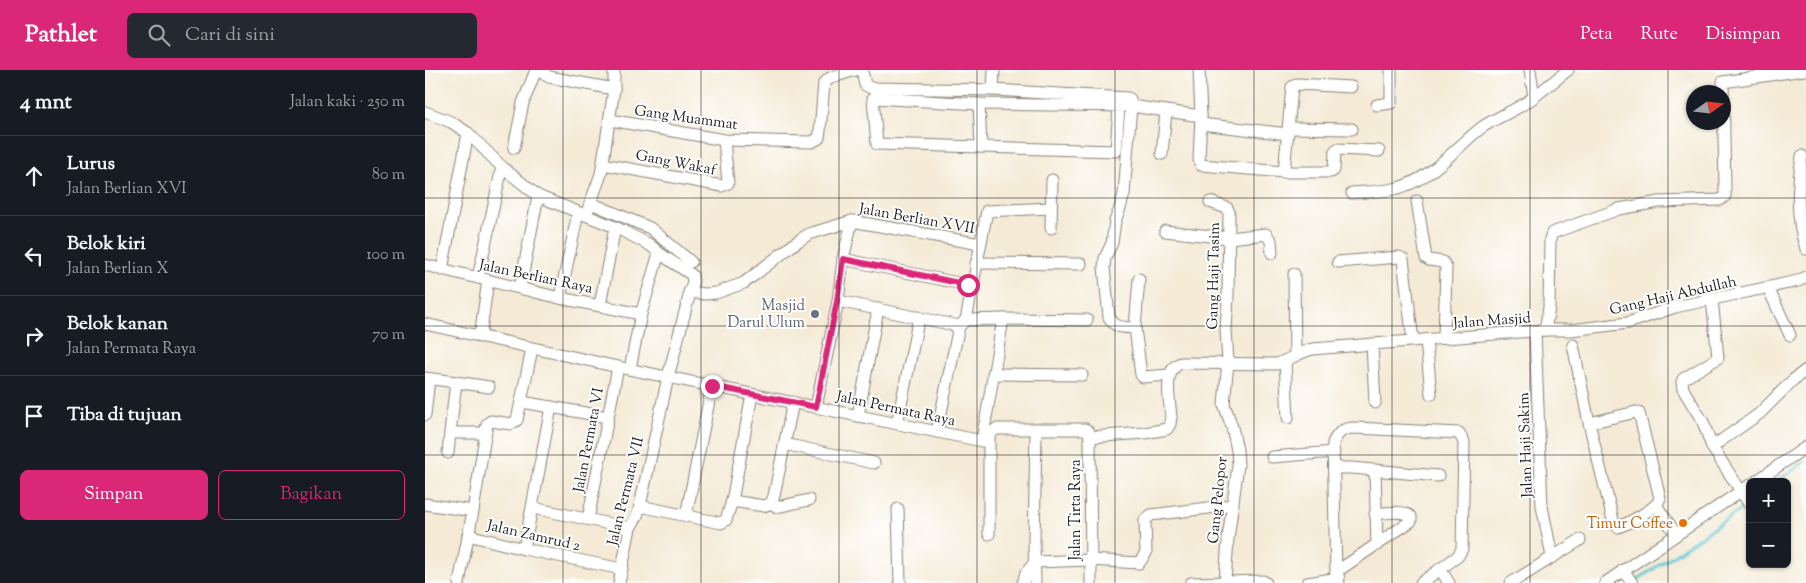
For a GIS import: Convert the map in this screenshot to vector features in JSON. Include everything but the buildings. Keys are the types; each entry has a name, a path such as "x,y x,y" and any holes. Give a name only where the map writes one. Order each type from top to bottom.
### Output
{"street":[{"path":"514,148 523,103 537,70 549,77 614,90"},
{"path":"560,298 582,214 591,204 601,174 614,90 614,70"},
{"name":"Gang Muammat","path":"610,120 724,140 812,142 819,138 824,83 830,78 855,70"},
{"path":"861,70 865,85 871,88 993,90 1128,98 1131,106 1124,194 1115,221 1112,243 1105,258 1104,267 1109,317 1112,324 1117,327 1135,328"},
{"path":"993,70 993,90"},
{"path":"1199,70 1201,120 1199,160 1201,165 1284,172 1331,172 1334,170 1335,151 1337,149 1379,151"},
{"path":"1377,105 1391,103 1391,70"},
{"path":"1530,70 1534,97"},
{"path":"1351,193 1393,190 1411,184 1441,164 1481,129 1534,97 1568,70"},
{"name":"Jalan Masjid","path":"1169,375 1172,368 1181,363 1277,364 1308,350 1540,331 1549,308 1551,239 1553,233 1619,210 1659,202 1715,201 1723,198 1725,189 1723,82 1804,70"},
{"path":"1284,172 1292,86 1351,87"},
{"path":"1119,106 1116,151 877,144 873,98 979,104 1131,106 1166,111 1201,120 1288,131 1352,129"},
{"path":"979,104 981,147"},
{"path":"1162,154 1166,111"},
{"path":"425,112 451,122 468,133 502,168 538,196 615,227 650,245 692,275 693,280 689,292"},
{"path":"441,270 468,133"},
{"name":"Gang Wakaf","path":"603,164 722,186 729,183 724,140"},
{"path":"1802,156 1798,186 1799,227 1806,249"},
{"path":"480,337 483,279 502,168"},
{"path":"1051,228 1052,180"},
{"path":"520,288 538,196"},
{"path":"1417,201 1425,258 1443,262 1446,267 1444,338"},
{"name":"Gang Haji Tasim","path":"1210,202 1229,210 1228,297 1225,330 1228,362"},
{"path":"591,204 637,221 650,228 691,262"},
{"path":"937,432 972,286 987,211 1051,208"},
{"path":"637,221 653,240 650,245"},
{"path":"816,407 837,301 843,259 852,221"},
{"name":"Jalan Berlian XVII","path":"689,292 716,293 744,283 798,240 809,234 852,221 980,244"},
{"path":"600,305 615,227"},
{"path":"1165,231 1229,238 1265,234 1271,241 1272,253"},
{"name":"Jalan Permata VI","path":"588,519 608,417 659,253"},
{"path":"1338,262 1403,258 1413,341"},
{"path":"843,259 972,286"},
{"path":"976,263 1081,264"},
{"name":"Jalan Berlian Raya","path":"425,265 560,298 641,314"},
{"path":"1288,418 1294,274"},
{"name":"Gang Haji Abdullah","path":"1540,331 1571,330 1628,323 1675,307 1768,288 1806,277"},
{"path":"1090,437 1145,434 1167,429 1170,424 1169,375 1146,378 1141,375 1135,328 1139,279"},
{"path":"1768,288 1790,335"},
{"name":"Jalan Permata VII","path":"619,583 630,528 640,506 689,292"},
{"path":"1605,583 1628,577 1676,534 1745,498 1712,448 1703,422 1683,389 1683,379 1718,358 1712,299"},
{"path":"837,301 919,318 962,323 1003,319 1087,320"},
{"path":"858,416 878,309"},
{"path":"897,424 919,318"},
{"path":"989,534 985,437 993,374 1003,319"},
{"name":"Jalan Permata Raya","path":"425,324 531,349 937,432 985,437 995,429 1085,429 1089,432 1090,437"},
{"name":"Jalan Haji Sakim","path":"1540,331 1542,506 1552,557"},
{"path":"1426,340 1431,394"},
{"path":"1372,344 1375,403"},
{"path":"1573,345 1589,423 1614,524 1618,527 1625,525 1659,502 1639,413 1636,412 1589,423"},
{"path":"459,583 487,424 491,421 511,424 517,420 531,349"},
{"name":"Gang Pelopor","path":"1225,582 1226,556 1238,465 1233,426 1224,404 1228,362"},
{"path":"1712,448 1759,414 1793,380 1806,370"},
{"path":"993,374 1082,375"},
{"path":"425,415 427,378 489,387"},
{"path":"448,454 455,382"},
{"path":"686,516 712,386"},
{"path":"640,506 724,522 732,501 752,394"},
{"path":"522,402 608,417"},
{"path":"732,501 764,506 771,503 793,402"},
{"path":"525,549 551,407"},
{"path":"1338,578 1333,442 1336,435 1350,428 1459,434 1464,442 1462,549 1457,556 1421,583"},
{"path":"1035,583 1036,429"},
{"path":"450,433 485,433"},
{"name":"Jalan Tirta Raya","path":"1090,437 1091,583"},
{"path":"784,444 874,463"},
{"path":"1761,478 1806,447"},
{"path":"1273,457 1334,452"},
{"path":"1335,468 1438,476"},
{"path":"1375,470 1377,545"},
{"path":"771,503 777,507 809,500"},
{"path":"425,504 473,511"},
{"path":"1023,583 1026,573 1035,562 1091,560 1139,563 1146,553 1145,520 1151,515 1233,505"},
{"path":"1656,505 1676,534"},
{"path":"533,508 630,528"},
{"path":"897,509 900,583"},
{"path":"1307,583 1338,578 1377,545 1411,521 1411,517 1404,512 1375,514"},
{"name":"Jalan Zamrud 2","path":"468,535 622,569"},
{"path":"1511,583 1579,540"},
{"path":"1440,569 1449,583"},
{"path":"1191,582 1263,581 1266,583"}],"waterway":[{"path":"1782,478 1806,461"},
{"path":"1637,580 1746,506"}],"place":[{"name":"Masjid Darul Ulum","path":"815,314"},
{"name":"Timur Coffee","path":"1683,523"}],"route":[{"path":"712,386 816,407 837,301 843,259 968,285"}]}
